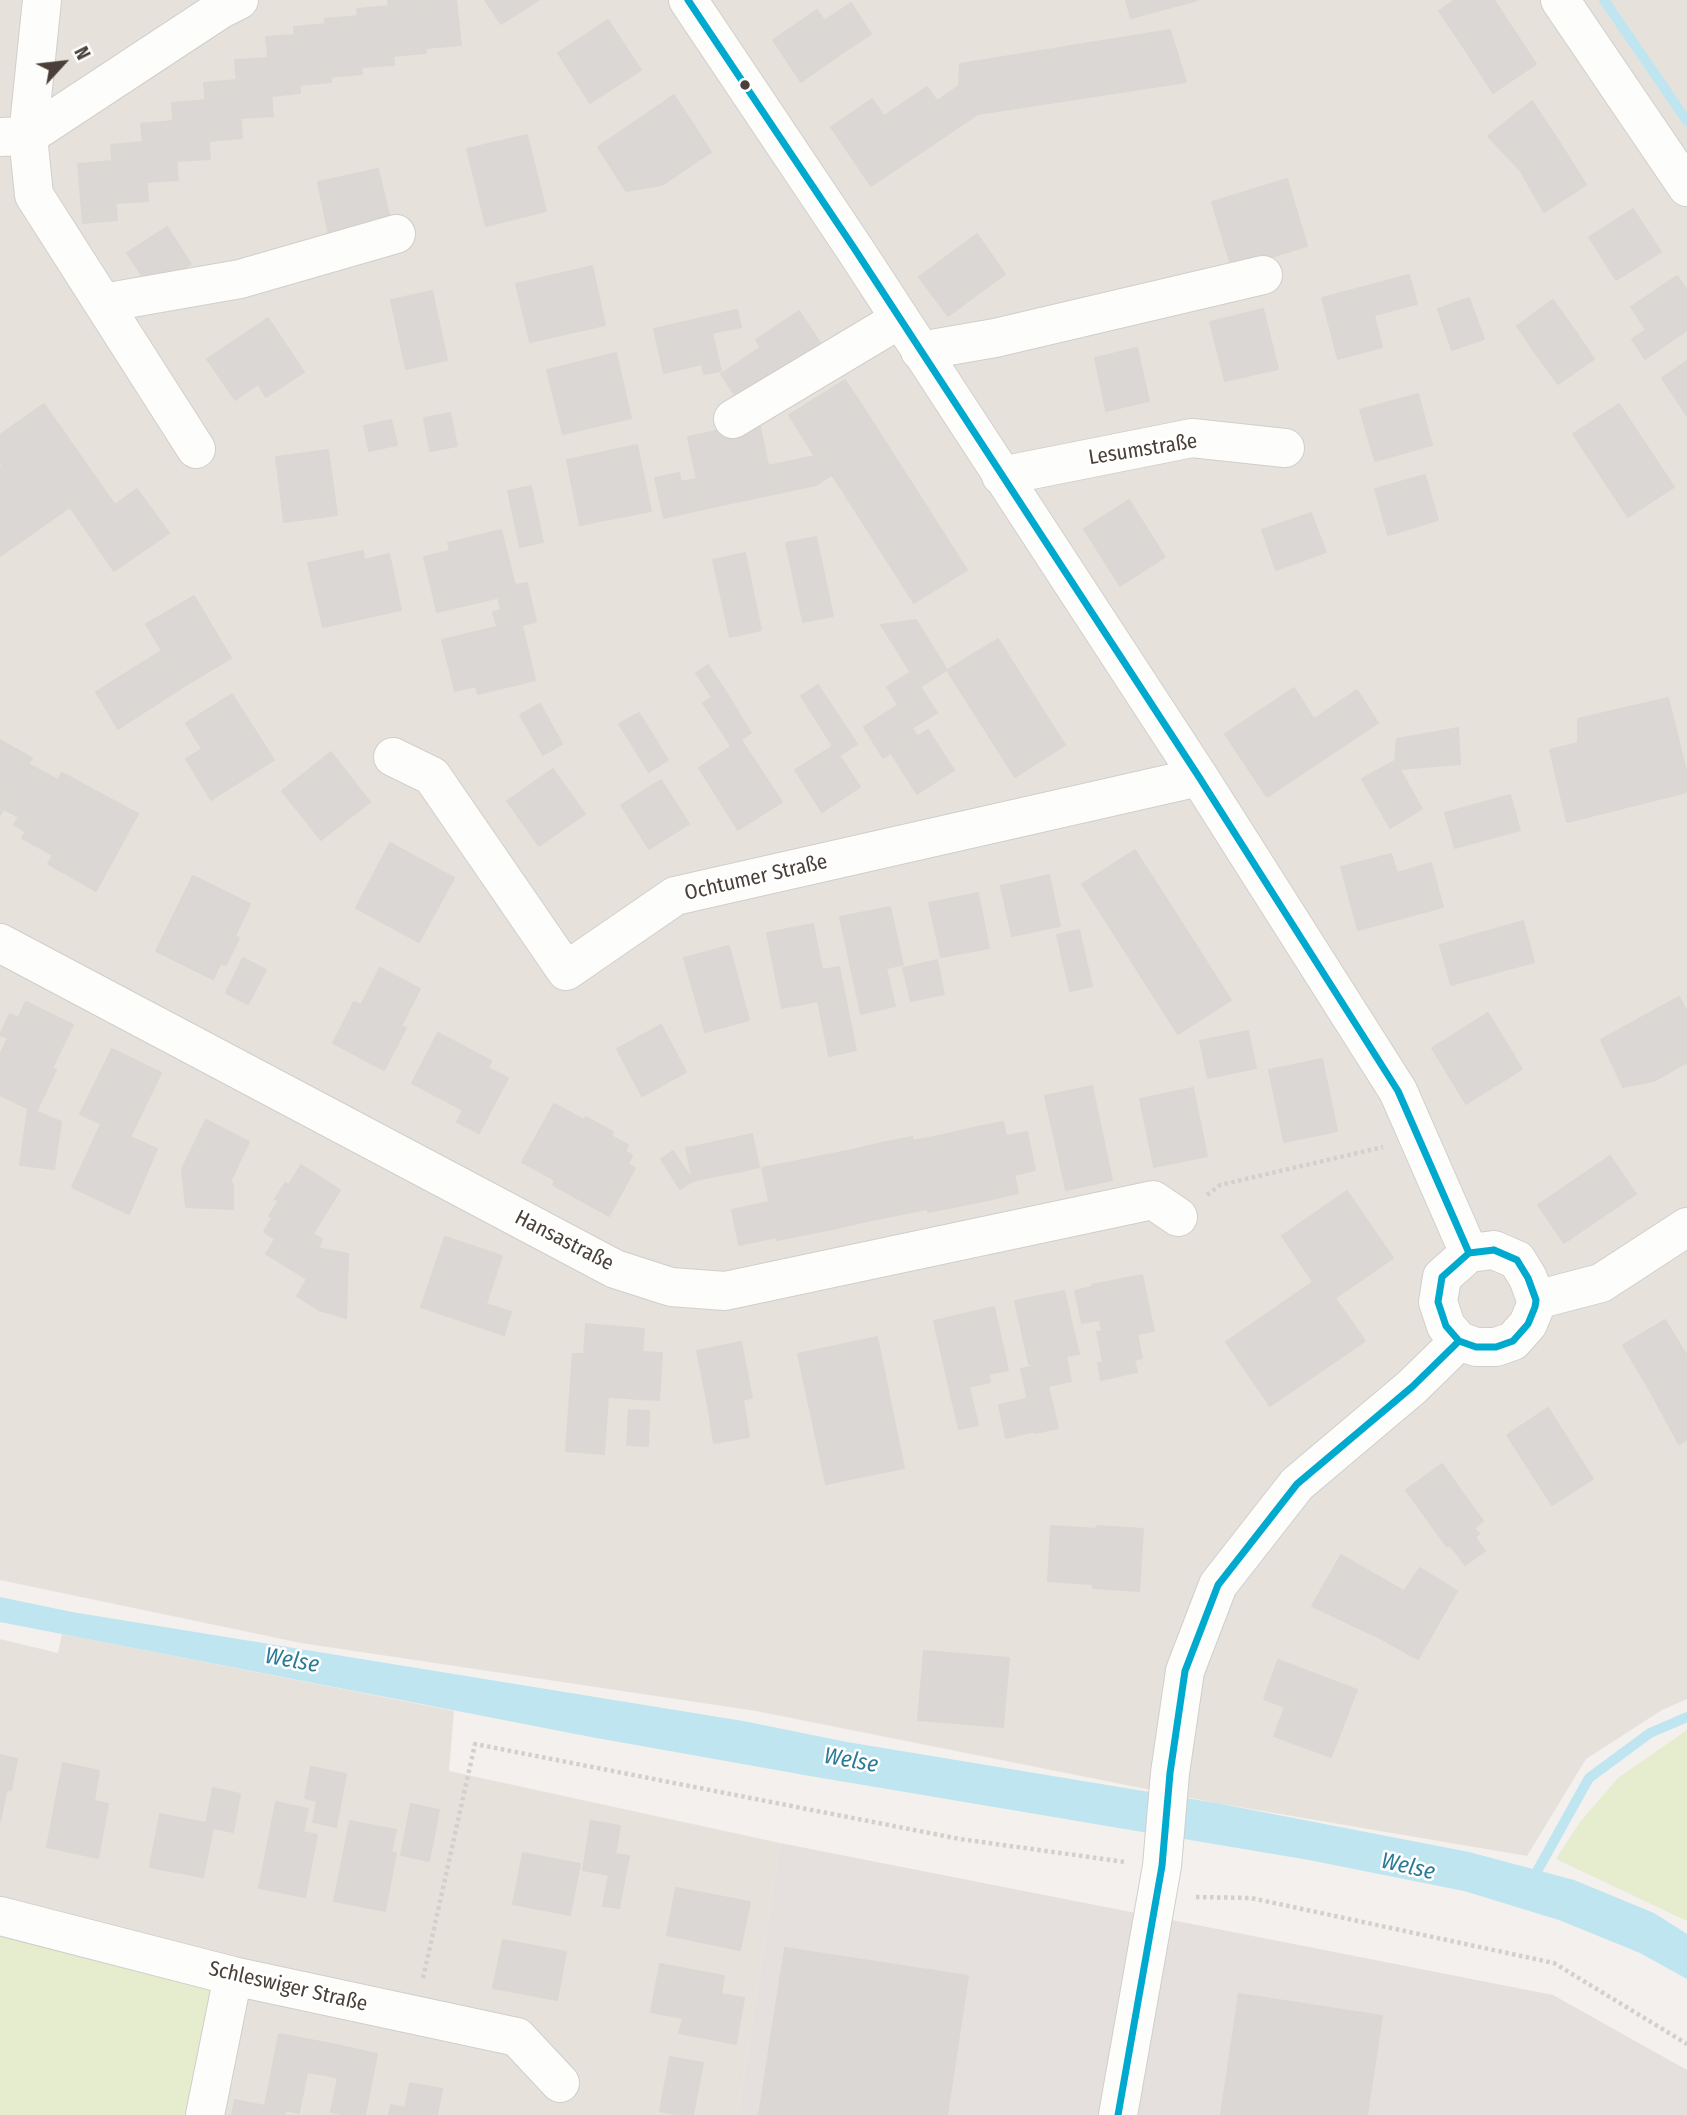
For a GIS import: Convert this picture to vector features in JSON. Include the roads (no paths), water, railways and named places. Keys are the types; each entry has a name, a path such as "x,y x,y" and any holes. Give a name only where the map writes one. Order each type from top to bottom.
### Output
{"street":[{"path":"42,0 14,137 34,195 196,449"},
{"path":"688,0 1199,778 1398,1091 1469,1253"},
{"path":"1560,0 1687,187"},
{"path":"14,137 227,3"},
{"path":"103,303 240,279 396,234"},
{"path":"920,351 1008,335 1263,275"},
{"path":"733,419 900,319"},
{"name":"Lesumstraße","path":"1001,476 1192,438 1285,448"},
{"name":"Ochtumer Straße","path":"393,757 432,776 566,971 675,896 1199,778"},
{"name":"Hansastraße","path":"0,943 615,1269 671,1287 725,1291 1153,1200 1178,1217"},
{"path":"1536,1300 1601,1283 1687,1227"},
{"path":"1494,1250 1517,1260 1528,1278 1536,1300 1528,1324 1513,1341 1496,1347 1476,1347 1459,1341 1446,1326 1438,1302 1442,1277 1469,1253 1494,1250"},
{"path":"1118,2115 1159,1881 1170,1773 1185,1671 1218,1586 1297,1484 1412,1387 1459,1341"},
{"name":"Schleswiger Straße","path":"0,1916 233,1976 517,2037 560,2082"},
{"path":"205,2115 233,1976"}],"water":[{"name":"Welse","path":"0,1597 72,1612 743,1721 847,1742 1216,1803 1469,1852 1574,1880 1654,1913 1687,1934 1687,1979 1640,1953 1559,1920 1464,1891 1309,1860 591,1737 0,1622"}],"waterway":[{"path":"1604,0 1687,121"},
{"path":"1531,1882 1589,1778 1650,1733 1687,1717"}]}
